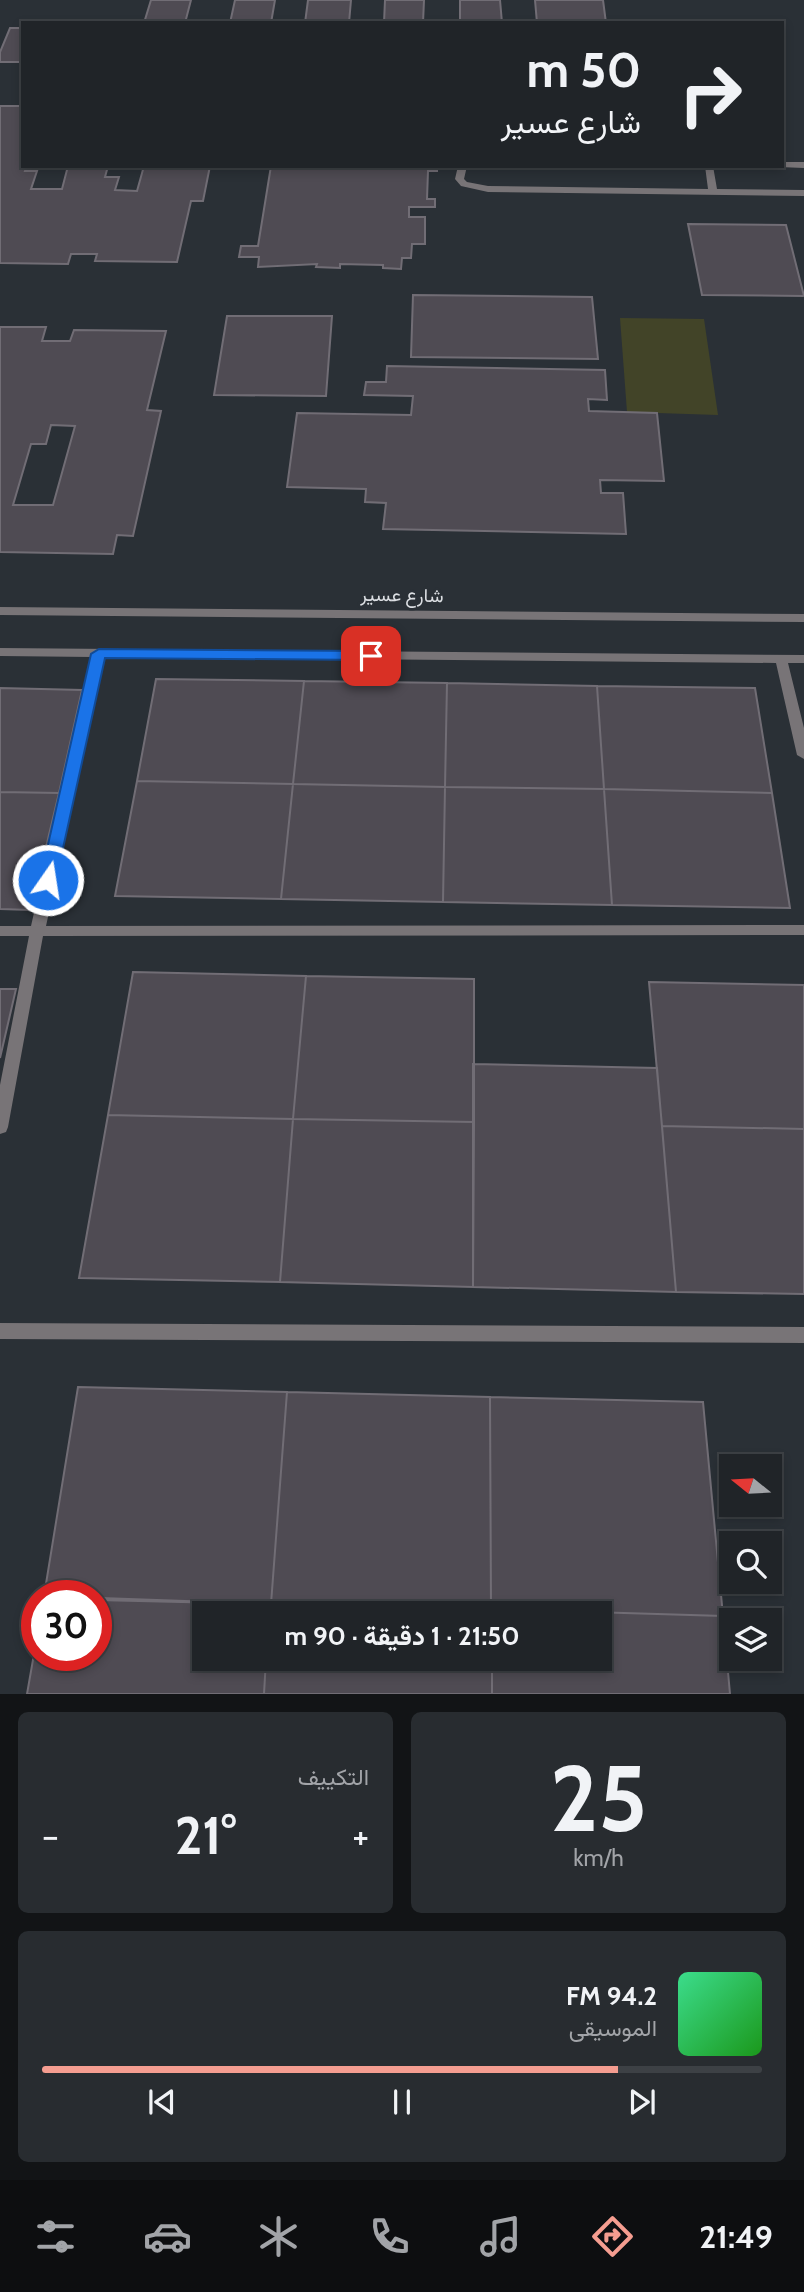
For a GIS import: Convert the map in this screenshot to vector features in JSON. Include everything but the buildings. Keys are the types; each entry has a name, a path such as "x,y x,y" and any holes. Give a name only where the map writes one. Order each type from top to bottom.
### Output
{"street":[{"path":"784,165 804,165"},
{"path":"462,168 458,178 464,184 488,189 804,192"},
{"path":"709,168 713,191"},
{"name":"شارع عسير","path":"0,611 804,618"},
{"path":"0,652 804,659"},
{"path":"0,1127 37,931 99,654"},
{"path":"781,659 804,755"},
{"path":"0,931 804,930"},
{"path":"0,1331 804,1335"}],"green space":[{"path":"620,318 704,319 718,415 627,412"}],"route":[{"path":"48,880 99,654 371,656"}]}
